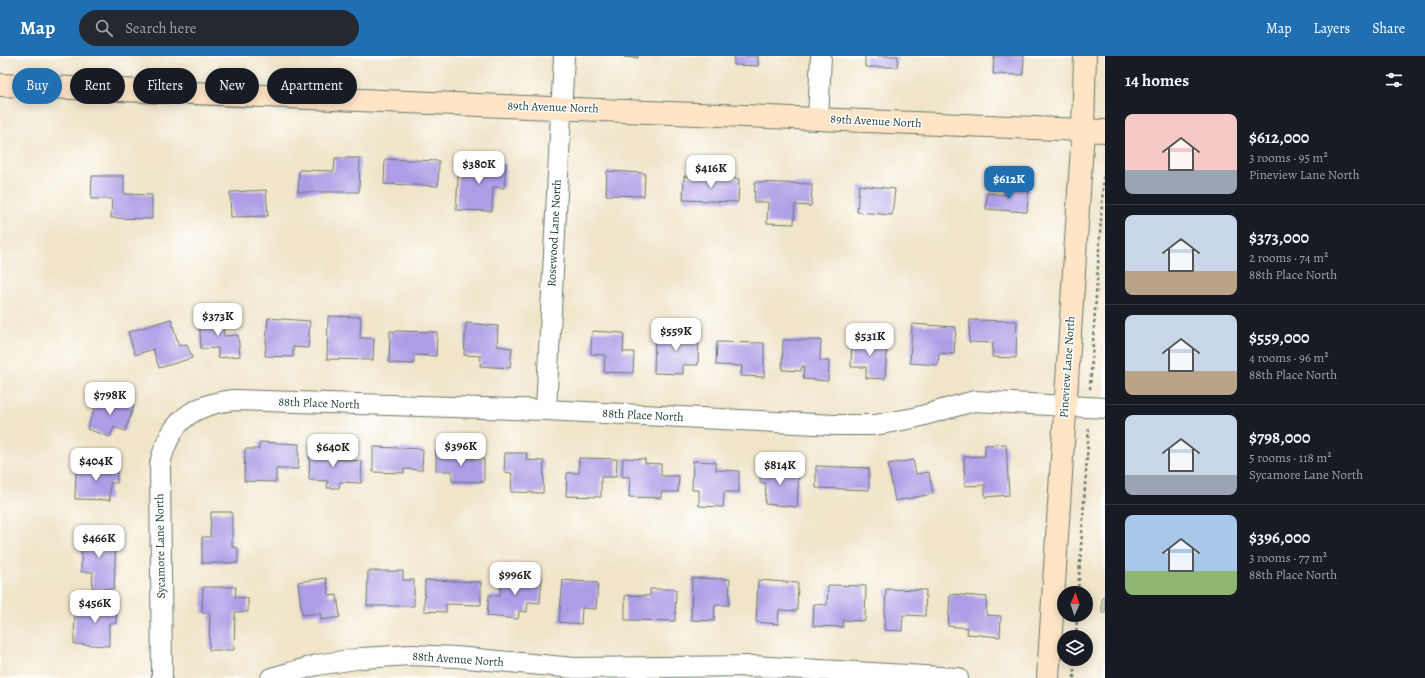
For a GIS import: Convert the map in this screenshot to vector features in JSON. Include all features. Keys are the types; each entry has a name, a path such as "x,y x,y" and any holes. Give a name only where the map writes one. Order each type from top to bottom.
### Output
{"street":[{"name":"Rosewood Lane North","path":"546,410 560,107 564,56"},
{"path":"818,119 821,56"},
{"name":"Pineview Lane North","path":"1048,678 1082,130 1085,56"},
{"name":"89th Avenue North","path":"0,85 560,107 1105,131"},
{"name":"88th Place North","path":"183,420 196,408 214,402 234,400 546,410 835,425 875,425 914,418 974,401 1097,407"},
{"name":"Sycamore Lane North","path":"162,678 160,464 164,448 171,434 183,420"},
{"name":"88th Avenue North","path":"271,678 317,665 362,658 411,655 456,657 508,670 754,666 958,678"}],"path":[{"path":"1078,586 1089,424 1097,407 1105,157"},
{"path":"1074,666 1074,678"}],"building":[{"path":"638,56 638,58 624,57"},
{"path":"734,56 758,56 758,66 734,65"},
{"path":"865,56 898,56 897,67 865,67"},
{"path":"994,56 1024,56 1023,75 993,74"},
{"path":"335,158 360,158 359,192 298,192 299,170 334,171"},
{"path":"385,159 439,161 438,186 384,184"},
{"path":"486,160 506,164 504,188 493,187 492,211 456,210 459,163 475,164 475,162 486,162"},
{"path":"607,171 645,173 644,196 606,195"},
{"path":"92,176 124,176 124,194 152,195 152,219 111,218 112,199 91,199"},
{"path":"684,176 739,179 738,202 683,200"},
{"path":"755,182 812,184 811,206 795,205 794,224 767,223 768,202 754,202"},
{"path":"859,185 895,189 892,215 857,212"},
{"path":"1007,187 1029,189 1027,212 986,209 987,193 1006,195"},
{"path":"266,190 268,216 231,217 230,192"},
{"path":"222,314 224,336 238,335 240,356 218,358 218,348 201,349 199,316"},
{"path":"328,316 361,317 360,338 374,338 373,360 327,359"},
{"path":"268,318 310,321 308,348 293,347 293,357 265,356"},
{"path":"171,319 179,346 187,344 192,358 159,368 153,349 135,355 128,332"},
{"path":"970,320 1017,321 1016,358 992,357 993,343 969,342"},
{"path":"466,323 498,326 497,346 512,348 510,368 480,366 481,356 464,355"},
{"path":"912,324 956,327 954,354 939,353 938,365 910,363"},
{"path":"686,329 699,329 698,365 683,365 683,374 654,373 655,333 686,335"},
{"path":"390,331 437,332 436,356 414,355 414,364 389,363"},
{"path":"592,331 624,333 623,352 634,352 633,373 604,372 605,355 591,354"},
{"path":"852,339 887,341 885,379 866,378 866,367 851,367"},
{"path":"783,340 821,340 820,361 829,361 828,381 803,379 804,366 802,366 801,371 782,370"},
{"path":"717,342 764,343 764,377 741,376 742,366 716,365"},
{"path":"100,394 134,406 125,431 114,427 110,437 87,429"},
{"path":"259,442 299,444 298,469 276,469 276,482 244,481 245,449 259,449"},
{"path":"1006,444 1009,495 985,497 985,485 965,486 964,457 985,456 985,445"},
{"path":"310,445 333,446 332,459 362,461 361,483 340,482 339,488 327,488 328,481 309,480"},
{"path":"373,447 423,449 422,470 404,469 404,473 373,472"},
{"path":"436,451 457,451 457,458 484,459 484,482 452,481 452,471 436,471"},
{"path":"505,453 527,453 526,460 544,461 543,493 511,492 512,473 504,472"},
{"path":"579,458 617,459 616,477 601,477 601,497 566,496 567,473 579,473"},
{"path":"623,458 645,459 645,463 661,464 661,476 679,476 678,492 661,492 661,498 629,497 630,477 622,477"},
{"path":"913,460 916,474 929,472 933,494 895,501 888,464"},
{"path":"693,461 716,462 716,470 739,471 739,492 724,492 723,507 699,506 699,490 692,490"},
{"path":"97,462 117,463 117,483 110,483 110,500 75,499 76,468 97,469"},
{"path":"761,463 783,465 782,472 799,473 797,507 765,504 766,483 760,483"},
{"path":"816,466 869,468 869,490 816,488"},
{"path":"211,512 232,512 232,547 238,548 238,563 202,563 202,537 210,537"},
{"path":"82,533 116,535 114,589 92,588 93,572 81,572"},
{"path":"368,571 403,571 403,580 414,580 414,606 367,606"},
{"path":"502,573 542,577 540,603 528,602 527,612 519,611 518,619 487,616 489,595 500,596"},
{"path":"326,578 329,596 337,595 340,617 321,620 320,613 302,615 298,582"},
{"path":"692,578 730,579 729,605 715,605 714,621 691,620"},
{"path":"425,580 481,582 481,605 446,604 446,612 424,611"},
{"path":"563,580 598,583 596,609 582,608 581,624 559,622"},
{"path":"758,580 798,583 797,611 779,610 778,624 756,622"},
{"path":"828,585 866,586 865,621 843,620 843,627 813,626 814,604 827,605"},
{"path":"203,587 236,587 235,597 248,598 248,612 235,612 234,650 209,650 210,613 202,613"},
{"path":"650,589 676,589 675,621 625,620 625,595 650,596"},
{"path":"886,589 926,590 925,616 903,615 902,631 884,630"},
{"path":"950,594 987,597 986,615 1001,616 1000,637 967,634 968,628 948,626"},
{"path":"1102,598 1105,598 1105,613 1102,613"},
{"path":"96,601 117,601 116,623 109,623 109,646 74,644 75,608 95,609"}]}
